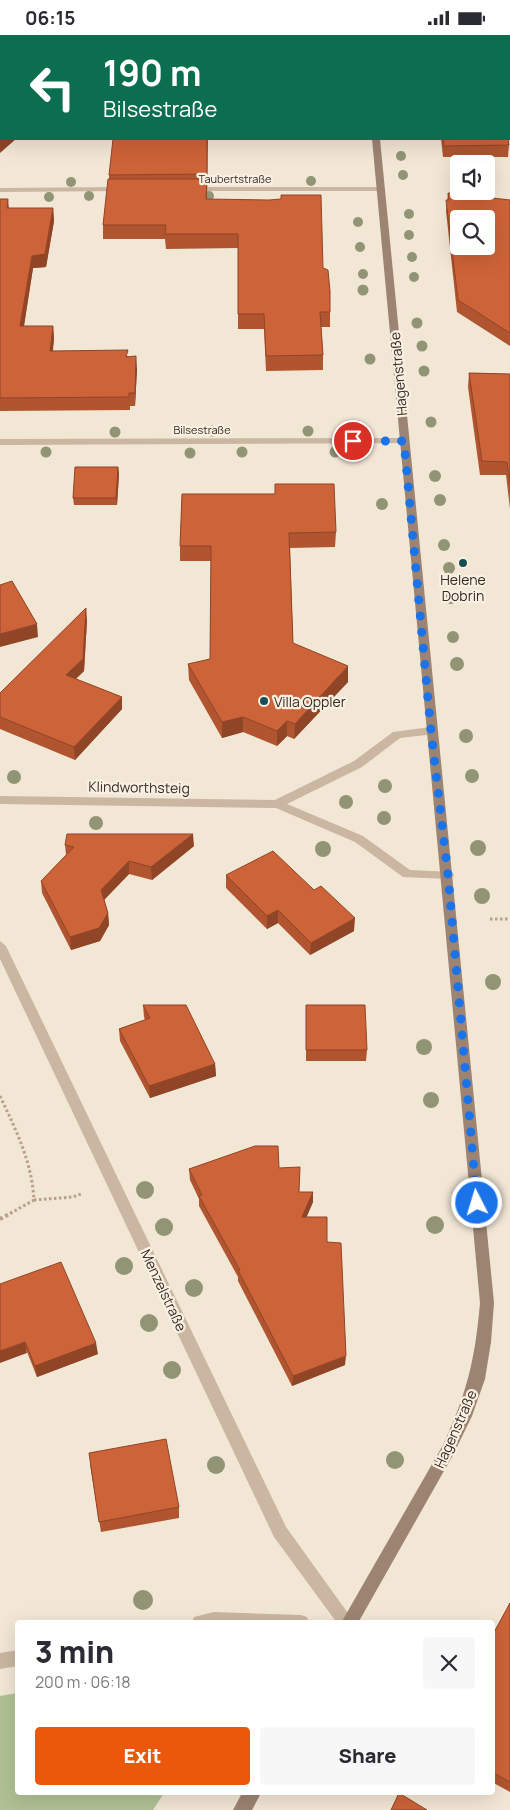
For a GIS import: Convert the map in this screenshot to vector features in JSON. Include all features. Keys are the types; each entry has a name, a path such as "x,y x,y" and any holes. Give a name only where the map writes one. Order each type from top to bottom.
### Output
{"main road":[{"name":"Hagenstraße","path":"350,1620 448,1450 464,1416 477,1379 484,1342 487,1303 448,875 431,731 376,140"},
{"path":"242,1810 251,1795"}],"street":[{"path":"0,190 136,189"},
{"name":"Taubertstraße","path":"185,189 381,189"},
{"name":"Bilsestraße","path":"0,442 404,441"},
{"name":"Klindworthsteig","path":"277,804 358,764 397,735 431,731"},
{"name":"Klindworthsteig","path":"0,799 277,804 359,839 407,874 448,875"},
{"name":"Menzelstraße","path":"0,946 280,1532 346,1620"},
{"path":"0,1661 15,1658"}],"path":[{"path":"490,919 510,919"},
{"path":"0,1096 24,1150 35,1183 34,1200"},
{"path":"0,1219 34,1200 73,1197 81,1194"}],"green space":[{"path":"15,1693 15,1795 163,1795 153,1810 0,1810 0,1696"}],"building":[{"path":"113,140 207,140 207,174 109,175"},
{"path":"443,140 508,140 509,145 444,146"},
{"path":"108,179 207,179 206,199 269,200 281,199 281,195 321,195 323,268 328,270 330,291 330,312 320,312 323,355 266,356 264,314 238,314 238,234 165,234 166,225 103,225"},
{"path":"448,193 450,193 450,200 495,200 495,198 510,200 510,333 458,300 453,255 495,255 495,210 450,210 450,233 446,200 449,200"},
{"path":"0,199 8,199 7,208 53,208 45,254 32,256 20,326 53,326 50,351 128,350 126,357 136,356 135,393 129,393 129,397 0,398"},
{"path":"469,373 510,374 510,483 507,462 482,461"},
{"path":"75,467 118,467 116,498 73,498"},
{"path":"275,484 334,484 336,532 289,533 293,643 348,666 295,724 287,721 277,731 243,717 222,722 188,664 210,659 211,546 180,546 182,494 275,494"},
{"path":"12,581 37,624 0,634 0,585"},
{"path":"86,608 83,659 66,675 122,697 74,747 0,717 0,693"},
{"path":"67,834 193,834 151,867 129,861 101,890 108,913 99,928 70,937 41,881 74,847 65,845"},
{"path":"273,851 314,890 321,886 355,918 311,943 278,910 267,916 226,875"},
{"path":"143,1005 186,1005 215,1064 149,1086 119,1029 150,1018"},
{"path":"306,1005 365,1005 367,1050 306,1050"},
{"path":"255,1146 278,1146 279,1168 300,1167 299,1192 313,1192 302,1217 327,1217 327,1242 341,1243 346,1356 293,1376 238,1270 240,1270 199,1196 202,1195 189,1169"},
{"path":"61,1262 96,1343 35,1366 25,1342 0,1351 0,1284"},
{"path":"166,1439 179,1507 99,1522 89,1453"},
{"path":"510,1603 510,1782 495,1774 495,1630"},
{"path":"398,1795 402,1795 427,1810 391,1810"}],"place":[{"name":"Helene Dobrin","path":"463,563"},
{"name":"Villa Oppler","path":"264,701"}],"route":[{"path":"353,441 404,441 431,731 448,875 477,1203"}]}
